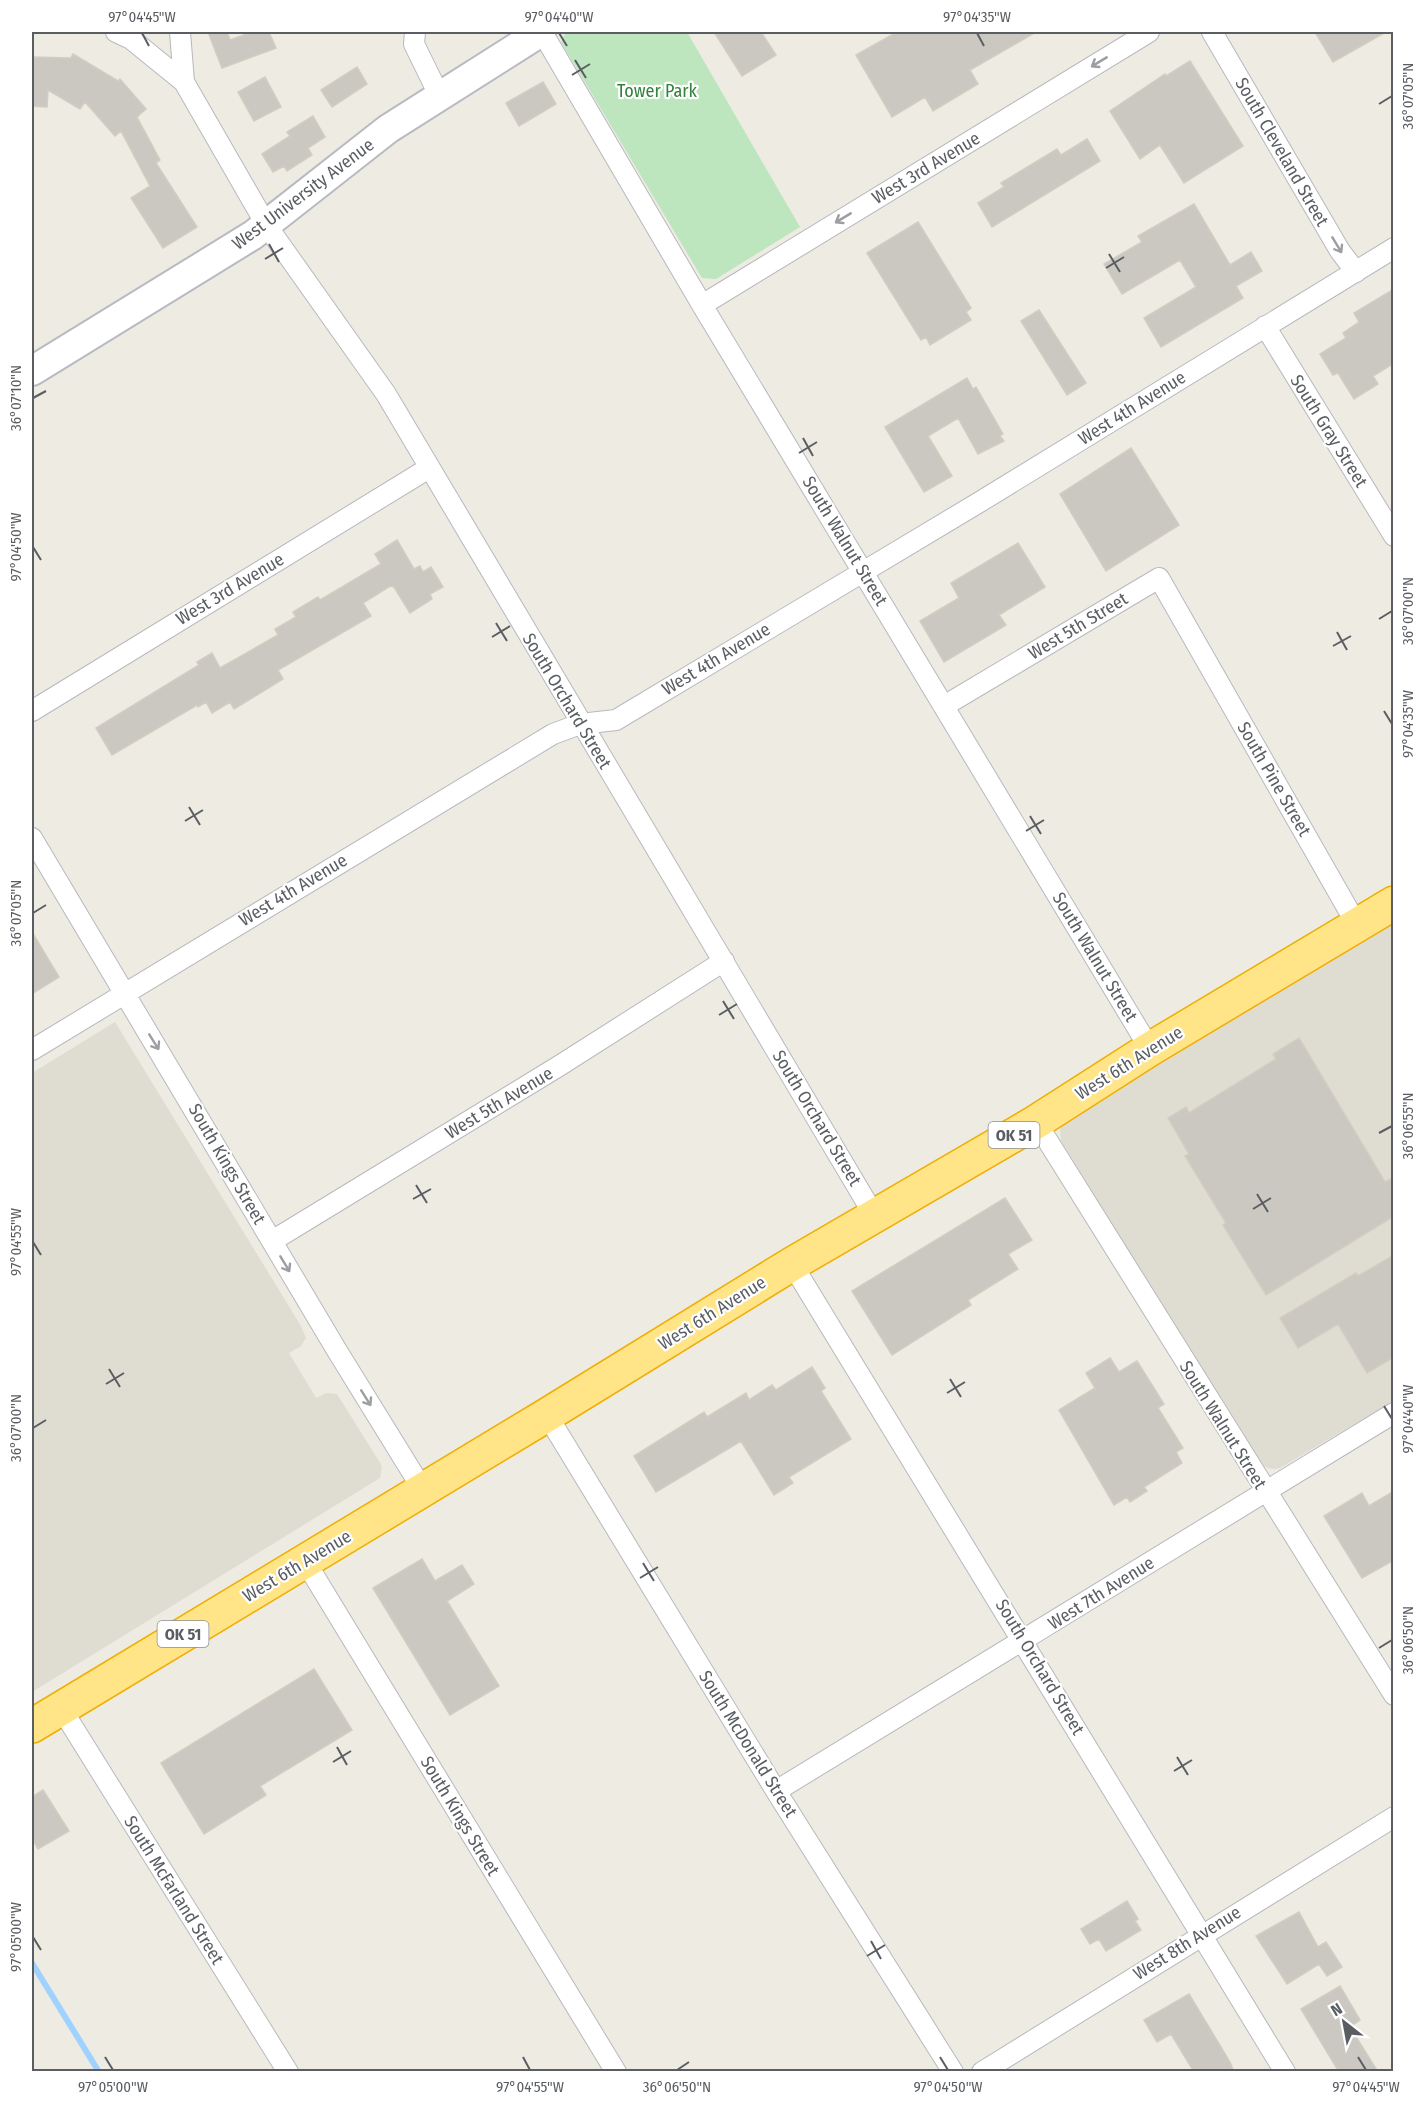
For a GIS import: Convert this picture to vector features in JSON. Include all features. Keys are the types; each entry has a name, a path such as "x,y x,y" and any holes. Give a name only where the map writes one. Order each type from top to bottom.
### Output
{"highway":[{"name":"West 6th Avenue","path":"32,1726 792,1264 1036,1122 1150,1048 1394,903"}],"street":[{"path":"116,32 131,39 184,82"},
{"name":"South Orchard Street","path":"180,32 184,82 267,226 386,394 580,724 874,1215"},
{"path":"415,32 414,44 439,95"},
{"name":"West University Avenue","path":"32,371 267,226 388,129 541,32"},
{"name":"South Walnut Street","path":"541,32 1150,1048"},
{"name":"West 3rd Avenue","path":"702,304 1149,32"},
{"name":"South Cleveland Street","path":"1212,32 1340,251 1356,272"},
{"name":"West 4th Avenue","path":"32,1050 123,992 554,734 580,724 616,720 862,570 998,491 1394,248"},
{"name":"South Gray Street","path":"1265,326 1394,536"},
{"name":"West 3rd Avenue","path":"32,711 429,468"},
{"name":"West 5th Street","path":"944,706 1159,578 1191,633"},
{"name":"South Pine Street","path":"1191,633 1357,925"},
{"name":"South Kings Street","path":"32,838 423,1490"},
{"name":"West 5th Avenue","path":"272,1241 559,1066 724,961"},
{"name":"South Walnut Street","path":"1036,1122 1264,1491 1394,1695"},
{"name":"South Orchard Street","path":"792,1264 1024,1641 1200,1935 1286,2072"},
{"name":"West 7th Avenue","path":"776,1791 1394,1413"},
{"name":"South McDonald Street","path":"547,1415 776,1791 953,2072"},
{"name":"South Kings Street","path":"305,1561 616,2072"},
{"name":"South McFarland Street","path":"61,1708 288,2072"},
{"name":"West 8th Avenue","path":"982,2072 1394,1817"}],"shaded area":[{"path":"1393,909 1393,1401 1280,1468 1273,1469 1265,1467 1256,1459 1061,1141 1060,1129 1065,1121"},
{"path":"115,1022 301,1326 306,1338 301,1346 289,1353 316,1398 326,1393 337,1394 382,1466 380,1478 32,1692 32,1073"}],"green space":[{"name":"Tower Park","path":"566,32 687,32 800,227 716,279 702,278 561,42"}],"building":[{"path":"208,32 227,32 230,40 252,32 269,32 276,48 222,68"},
{"path":"714,32 761,32 776,55 742,76"},
{"path":"897,32 1036,32 970,70 978,84 933,111 925,97 892,117 856,55"},
{"path":"1315,32 1386,32 1333,62"},
{"path":"73,54 118,81 120,79 146,109 137,117 160,160 156,163 197,227 163,248 131,198 150,186 121,131 115,136 85,102 80,109 48,90 47,107 32,106 32,57 71,58"},
{"path":"1190,61 1243,146 1184,183 1160,145 1140,159 1110,111 1165,74 1166,76"},
{"path":"357,67 367,84 332,107 321,90"},
{"path":"265,77 281,107 254,121 238,92"},
{"path":"543,82 556,104 519,126 506,103"},
{"path":"313,116 325,137 308,148 312,155 287,171 284,166 273,172 262,154 290,136 287,132"},
{"path":"1087,139 1100,161 992,227 978,203 1004,187 1001,183 1057,149 1061,155"},
{"path":"1194,204 1230,265 1251,252 1262,271 1236,286 1243,298 1161,347 1144,318 1196,287 1180,260 1122,294 1104,264 1142,242 1138,236"},
{"path":"918,222 971,308 966,312 971,320 930,345 926,337 921,340 867,253"},
{"path":"1394,289 1394,363 1373,376 1378,384 1354,399 1338,373 1333,375 1320,354 1346,338 1343,333 1359,322 1354,313"},
{"path":"1039,310 1086,383 1067,395 1021,321"},
{"path":"967,378 973,389 976,387 1003,434 1000,436 1004,441 978,454 958,418 928,436 952,476 924,492 885,427"},
{"path":"1131,448 1179,525 1106,571 1060,494"},
{"path":"397,540 414,569 420,566 423,572 431,567 443,587 430,594 432,599 410,613 394,587 390,586 363,603 371,616 278,670 283,679 234,709 230,702 212,713 206,702 198,707 197,705 112,755 96,728 199,665 197,662 212,653 220,668 278,635 275,629 296,617 293,612 318,597 320,600 381,564 375,554"},
{"path":"1018,543 1045,587 999,615 1006,625 944,662 920,621 959,598 951,583"},
{"path":"32,932 59,977 32,994"},
{"path":"1299,1038 1385,1182 1394,1177 1394,1216 1266,1295 1223,1225 1226,1223 1185,1156 1189,1154 1168,1118 1186,1107 1189,1113 1276,1059 1273,1054"},
{"path":"1005,1198 1032,1240 1008,1254 1018,1269 968,1300 971,1305 892,1355 852,1291"},
{"path":"1394,1255 1394,1357 1367,1373 1338,1324 1298,1348 1280,1318 1356,1273 1358,1276"},
{"path":"1110,1358 1119,1372 1137,1361 1164,1404 1158,1408 1183,1448 1176,1452 1182,1463 1144,1487 1147,1491 1130,1502 1127,1497 1114,1505 1059,1410 1095,1388 1086,1373"},
{"path":"812,1367 825,1388 821,1391 851,1439 789,1477 793,1483 774,1495 741,1441 656,1492 634,1456 704,1412 707,1417 746,1393 749,1400 772,1385 776,1390"},
{"path":"1394,1491 1394,1560 1362,1578 1324,1516 1362,1493 1369,1506"},
{"path":"422,1559 435,1581 462,1565 474,1584 447,1601 499,1686 450,1715 373,1588"},
{"path":"314,1669 352,1730 260,1786 266,1795 204,1834 161,1763"},
{"path":"43,1790 69,1831 38,1849 32,1838 32,1797"},
{"path":"1127,1901 1138,1919 1135,1921 1141,1930 1106,1951 1099,1939 1090,1944 1081,1929"},
{"path":"1299,1912 1318,1947 1326,1942 1342,1967 1327,1976 1319,1964 1287,1984 1256,1936"},
{"path":"1340,1986 1360,2020 1350,2027 1378,2072 1339,2072 1301,2009"},
{"path":"1189,1994 1234,2072 1194,2072 1171,2034 1157,2042 1144,2020"}],"waterway":[{"path":"32,1963 99,2072"}]}
